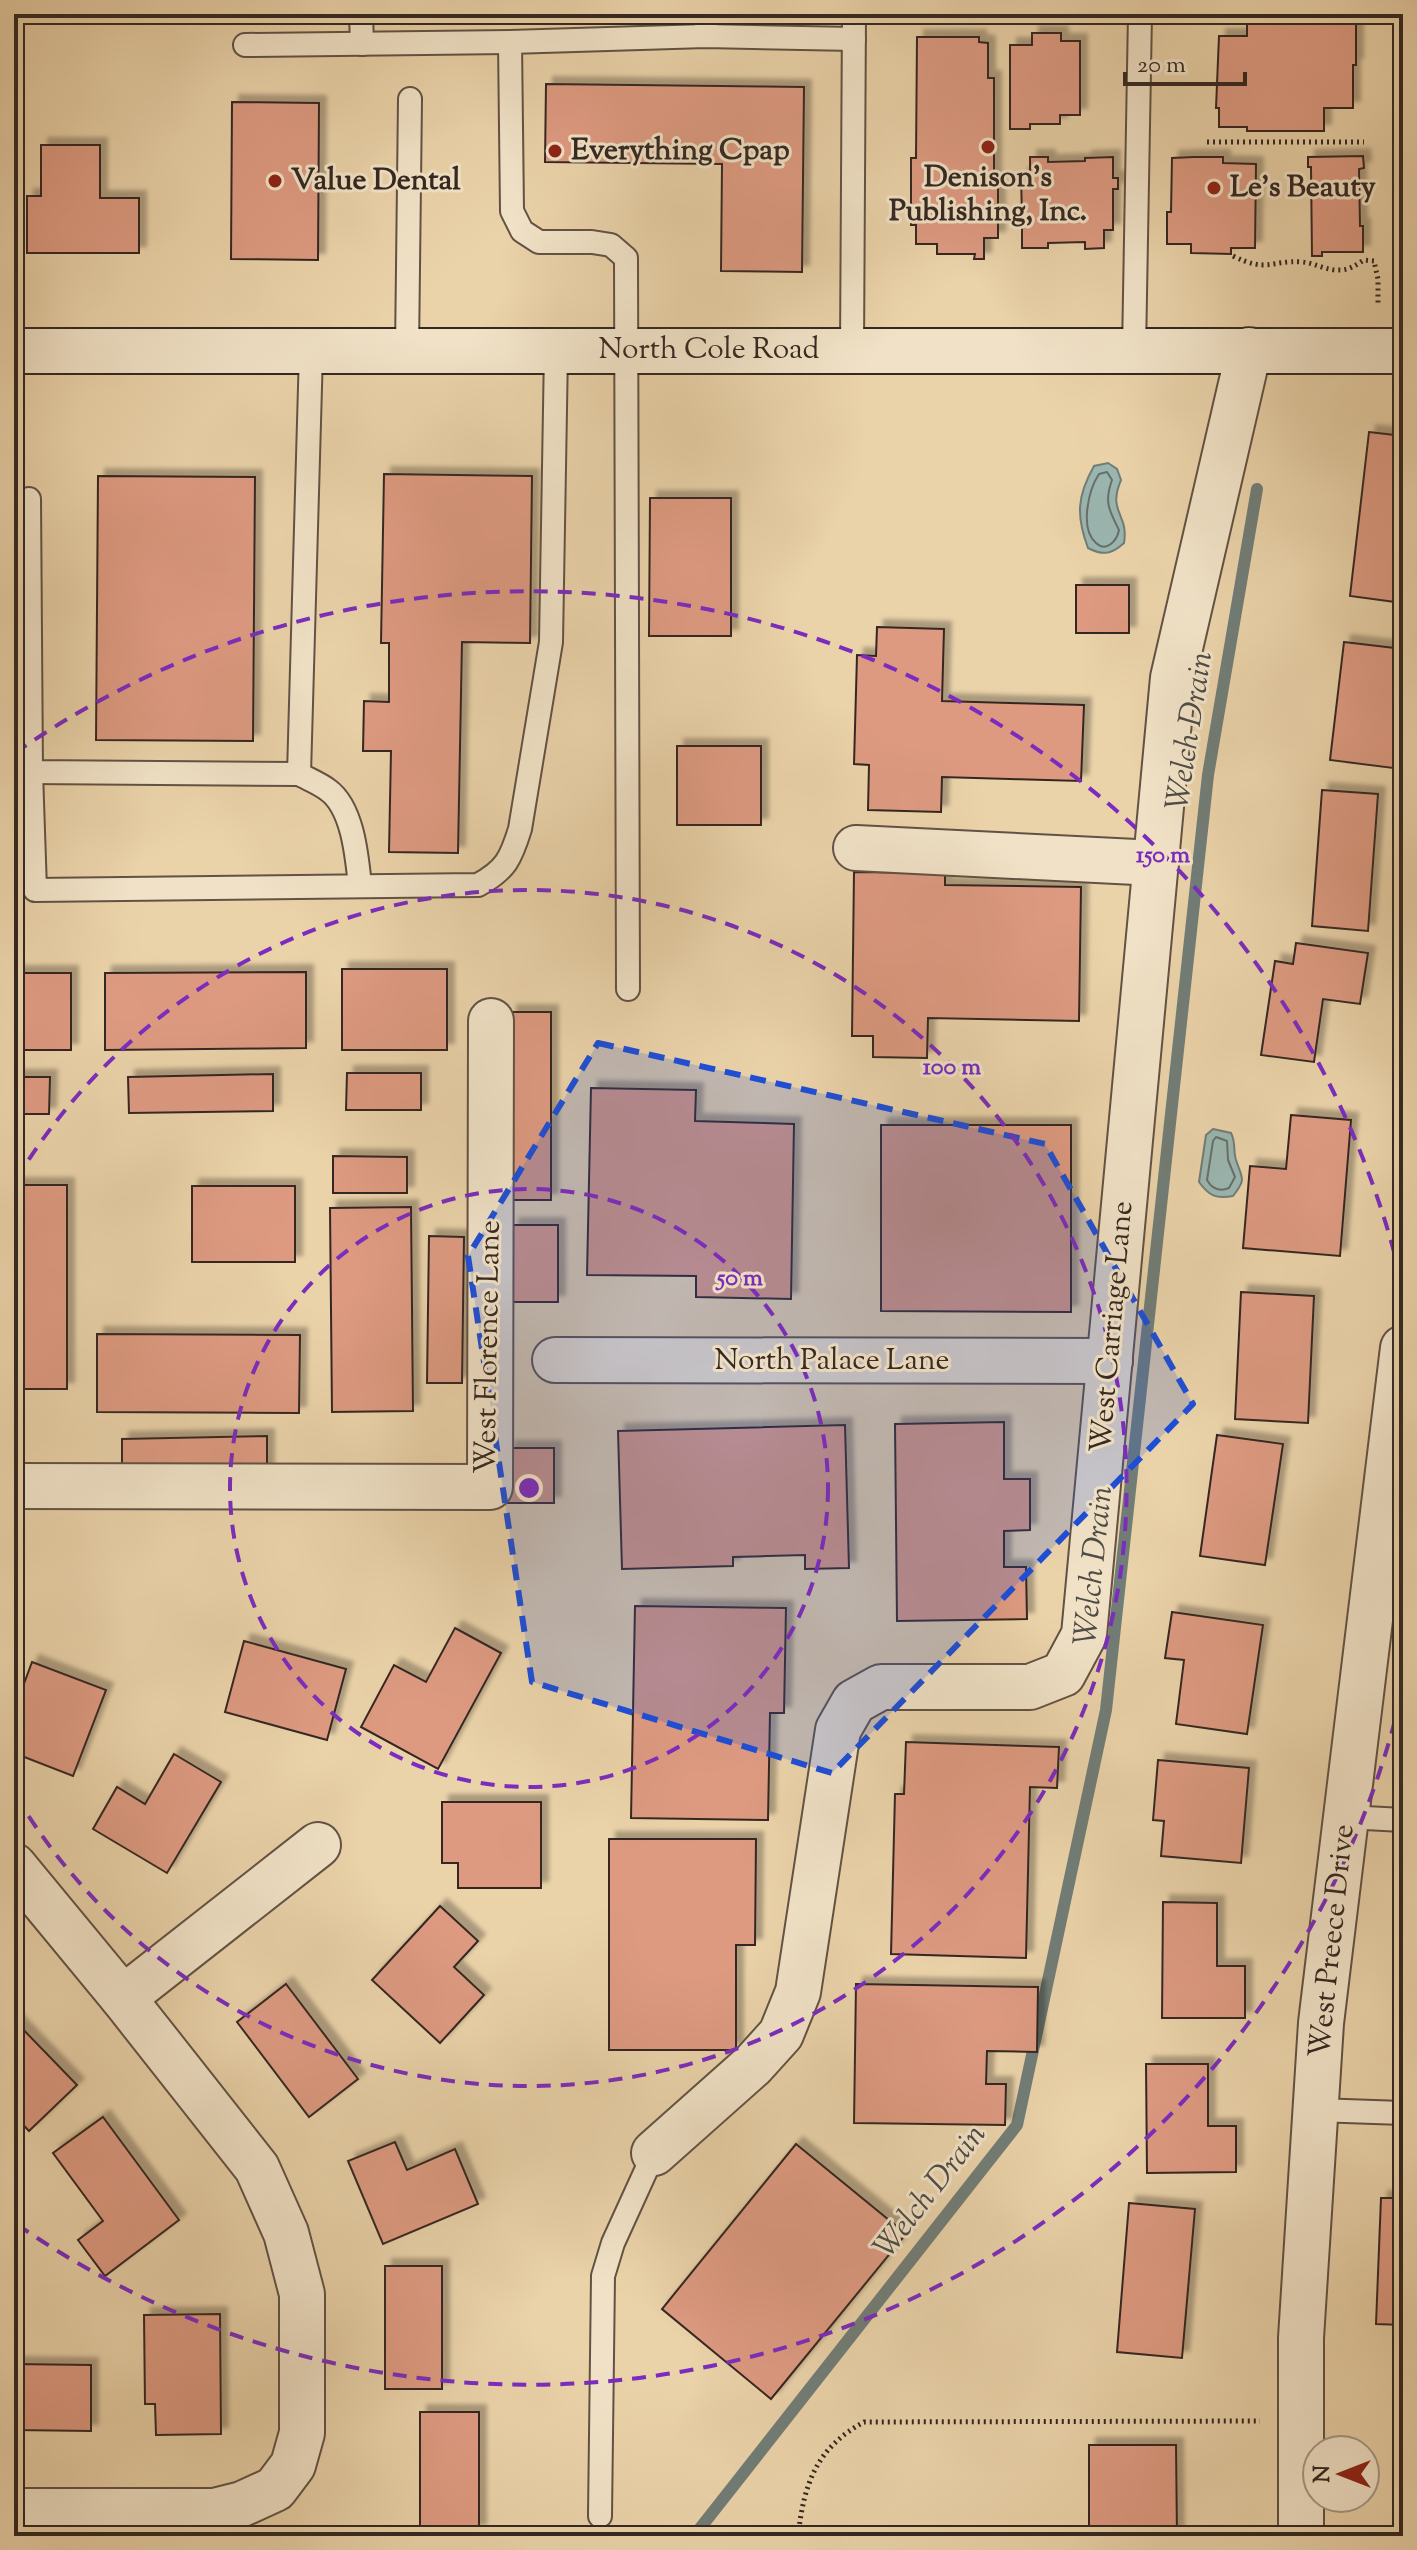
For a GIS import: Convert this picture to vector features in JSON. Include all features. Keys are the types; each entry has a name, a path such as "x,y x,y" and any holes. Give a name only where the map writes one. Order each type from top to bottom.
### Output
{"street":[{"name":"West Carriage Lane","path":"654,2153 753,2065 781,2034 798,1992 838,1730 854,1702 881,1687 1030,1687 1063,1674 1084,1635 1173,678 1249,350"},
{"name":"North Cole Road","path":"14,351 1403,351"},
{"path":"856,848 1156,863"},
{"name":"West Florence Lane","path":"14,1486 490,1487 491,1021"},
{"name":"West Preece Drive","path":"1301,2536 1301,2338 1321,2023 1346,1817 1393,1516 1403,1348"},
{"name":"North Palace Lane","path":"555,1360 1110,1361"},
{"path":"123,1998 318,1845"},
{"path":"14,1866 257,2168 286,2233 302,2294 302,2433 293,2465 275,2489 242,2504 214,2511 25,2519"}],"lane":[{"path":"361,14 362,44"},
{"path":"852,349 854,14"},
{"path":"1134,351 1140,14"},
{"path":"245,45 510,42 706,25 854,39"},
{"path":"510,42 512,211 522,231 539,242 611,245 626,258 628,989"},
{"path":"407,351 410,99"},
{"path":"29,499 35,890 478,885 494,876 512,857 520,829 551,642 556,351"},
{"path":"299,774 311,352"},
{"path":"31,772 299,774 330,791 346,815 357,853 360,886"},
{"path":"1346,1817 1403,1820"},
{"path":"1316,2110 1403,2113"},
{"path":"600,2516 603,2276 613,2243 654,2153"}],"path":[{"path":"1207,142 1364,142"},
{"path":"1233,256 1251,265 1306,262 1340,271 1364,260 1374,261 1378,303"},
{"path":"798,2536 800,2513 818,2459 844,2433 864,2422 1301,2421"}],"highlighted area":[{"path":"598,1043 1045,1144 1193,1404 832,1773 532,1682 468,1256"}],"water":[{"path":"1108,463 1117,469 1121,480 1116,500 1125,533 1124,543 1111,552 1103,553 1088,548 1081,526 1080,506 1084,487 1094,466"},
{"path":"1213,1129 1233,1136 1235,1157 1242,1178 1233,1196 1213,1195 1199,1182 1206,1135"}],"building":[{"path":"1247,14 1356,15 1353,108 1324,108 1324,131 1247,131 1247,127 1219,127 1219,108 1216,108 1219,36 1247,36"},
{"path":"1032,33 1061,33 1061,41 1080,41 1080,115 1060,115 1060,124 1030,124 1030,129 1010,129 1010,45 1032,45"},
{"path":"917,37 979,37 979,42 988,43 988,78 994,78 994,180 998,180 998,238 984,238 984,259 974,259 975,254 937,254 937,244 916,244 916,225 911,225 911,158 916,158"},
{"path":"546,84 804,87 802,272 721,271 722,164 545,162"},
{"name":"Value Dental","path":"232,102 319,103 318,260 231,259"},
{"path":"41,145 100,145 100,198 139,198 139,253 27,253 27,196 41,196"},
{"path":"1363,156 1364,168 1359,169 1363,252 1322,252 1322,256 1312,256 1311,167 1308,167 1308,157"},
{"path":"1030,157 1048,157 1048,162 1113,157 1113,178 1118,178 1118,189 1113,189 1113,230 1104,230 1104,248 1085,249 1085,242 1048,243 1048,248 1022,248 1022,226 1018,226 1018,217 1022,217 1021,176 1030,176"},
{"name":"Le's Beauty","path":"1223,157 1223,163 1256,164 1255,248 1231,248 1231,254 1191,253 1191,244 1167,244 1172,158"},
{"path":"1369,432 1403,436 1403,603 1350,596"},
{"path":"384,474 532,476 530,643 462,642 458,853 389,852 391,751 363,751 364,701 389,702 389,643 381,643"},
{"path":"98,476 255,477 253,741 96,740"},
{"path":"650,498 731,498 731,636 649,636"},
{"path":"1076,585 1129,585 1129,633 1076,633"},
{"path":"877,627 944,629 942,701 1084,705 1081,781 942,777 941,812 868,810 869,765 854,764 857,655 876,656"},
{"path":"1344,642 1403,649 1403,687 1393,768 1330,760"},
{"path":"677,746 761,746 761,825 677,825"},
{"path":"1322,790 1378,794 1368,931 1312,926"},
{"path":"854,872 945,873 945,885 1081,887 1079,1021 928,1018 927,1058 873,1057 873,1036 852,1036"},
{"path":"1296,943 1368,953 1360,1004 1323,999 1314,1062 1261,1055 1275,961 1293,964"},
{"path":"342,969 447,969 447,1050 342,1050"},
{"path":"306,972 306,1048 105,1050 105,973"},
{"path":"14,973 71,973 71,1050 14,1050"},
{"path":"510,1012 551,1012 551,1200 509,1200"},
{"path":"347,1073 421,1073 421,1110 346,1110"},
{"path":"273,1074 273,1111 129,1113 128,1077"},
{"path":"14,1077 50,1077 49,1114 14,1114"},
{"path":"591,1088 696,1090 695,1121 794,1124 791,1299 696,1297 696,1276 587,1275"},
{"path":"1291,1115 1351,1120 1340,1256 1243,1248 1250,1166 1286,1169"},
{"path":"881,1125 1071,1125 1071,1312 881,1311"},
{"path":"333,1156 407,1157 407,1193 333,1193"},
{"path":"14,1185 67,1185 67,1389 14,1389"},
{"path":"192,1186 295,1186 295,1262 192,1262"},
{"path":"411,1207 413,1411 332,1412 330,1208"},
{"path":"512,1225 558,1225 558,1302 512,1302"},
{"path":"429,1236 464,1237 462,1383 427,1383"},
{"path":"1241,1292 1314,1296 1308,1423 1235,1419"},
{"path":"97,1334 300,1335 299,1413 97,1412"},
{"path":"1004,1422 1004,1479 1030,1479 1030,1530 1004,1531 1004,1567 1026,1567 1027,1619 897,1621 895,1424"},
{"path":"845,1425 849,1568 805,1569 805,1555 733,1557 733,1566 622,1569 618,1431"},
{"path":"1217,1435 1283,1444 1265,1565 1200,1556"},
{"path":"267,1436 267,1473 122,1475 122,1439"},
{"path":"508,1448 554,1448 554,1503 508,1503"},
{"path":"635,1606 786,1608 784,1713 770,1713 768,1820 631,1818"},
{"path":"1172,1612 1263,1625 1247,1734 1176,1724 1184,1660 1165,1658"},
{"path":"455,1628 501,1653 438,1769 361,1727 394,1665 426,1682"},
{"path":"244,1641 346,1669 327,1740 225,1712"},
{"path":"32,1662 106,1690 73,1776 14,1753 14,1711"},
{"path":"906,1742 1059,1747 1057,1788 1030,1787 1026,1958 891,1954 895,1794 904,1794"},
{"path":"174,1754 221,1782 167,1873 93,1829 117,1787 145,1804"},
{"path":"1158,1760 1249,1768 1241,1863 1161,1856 1164,1821 1153,1820"},
{"path":"442,1802 541,1802 541,1888 458,1888 458,1863 442,1863"},
{"path":"609,1839 756,1839 755,1945 736,1945 736,2050 609,2050"},
{"path":"1163,1902 1217,1903 1217,1966 1245,1966 1245,2018 1162,2018"},
{"path":"440,1906 478,1941 454,1967 484,1995 440,2043 372,1980"},
{"path":"286,1984 358,2079 309,2117 237,2022"},
{"path":"856,1984 1038,1987 1037,2052 987,2051 986,2084 1006,2084 1005,2125 854,2123"},
{"path":"14,2020 77,2085 29,2131 14,2115"},
{"path":"1146,2064 1208,2064 1208,2126 1236,2126 1236,2172 1147,2173"},
{"path":"103,2117 179,2220 105,2276 78,2240 103,2221 53,2153"},
{"path":"395,2142 407,2170 455,2149 478,2204 383,2244 348,2161"},
{"path":"796,2144 906,2234 771,2399 662,2309"},
{"path":"1402,2188 1403,2325 1376,2324 1381,2198 1402,2198"},
{"path":"1129,2203 1195,2209 1182,2358 1117,2352"},
{"path":"385,2266 442,2266 442,2389 385,2389"},
{"path":"220,2314 221,2434 156,2435 155,2404 145,2404 144,2315"},
{"path":"14,2364 91,2365 91,2431 14,2430"},
{"path":"420,2412 479,2412 479,2531 420,2531"},
{"path":"1089,2445 1176,2445 1177,2536 1089,2536"}],"waterway":[{"name":"Welch Drain","path":"694,2536 1017,2125 1106,1710 1208,775 1257,489"}],"place":[{"name":"Denison's Publishing, Inc.","path":"988,147"},
{"name":"Everything Cpap","path":"555,151"},
{"name":"Value Dental","path":"275,181"},
{"name":"Le's Beauty","path":"1214,188"}]}
